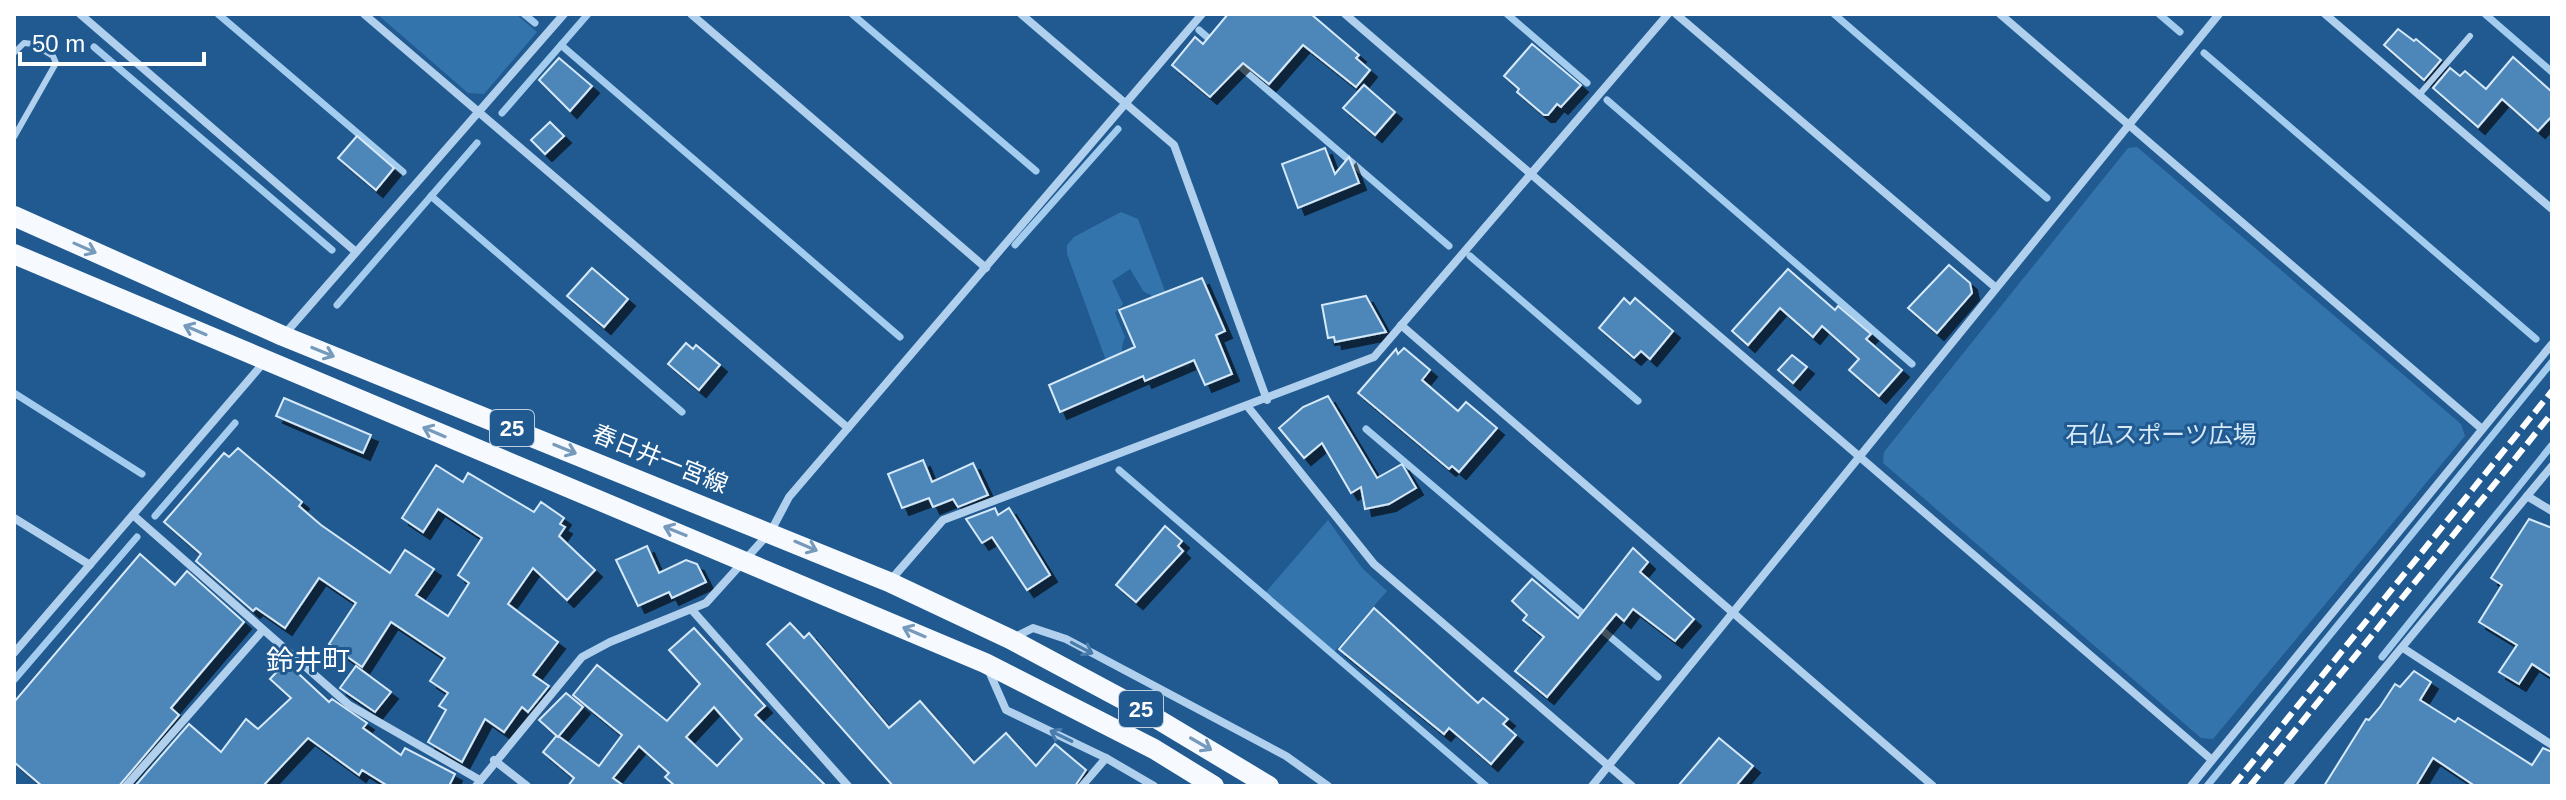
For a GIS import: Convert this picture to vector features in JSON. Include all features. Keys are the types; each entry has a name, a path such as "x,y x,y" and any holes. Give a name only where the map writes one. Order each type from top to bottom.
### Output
{"main road":[{"name":"春日井一宮線","path":"14,216 283,336 771,531 889,582 1010,639 1139,708 1269,786"},
{"name":"25","path":"14,254 538,476 747,560 985,663 1154,749 1214,786"}],"street":[{"path":"80,14 356,252"},
{"path":"364,14 848,428"},
{"path":"283,336 564,14"},
{"path":"691,14 986,268"},
{"path":"1021,14 1174,145 1267,400"},
{"path":"133,515 349,705 477,782 582,657 610,642 706,603 747,560 771,531 789,497 1202,14"},
{"path":"1345,14 2212,760"},
{"path":"889,582 943,520 1374,357 1668,14"},
{"path":"1676,14 1995,287"},
{"path":"2000,14 2482,429"},
{"path":"1592,786 2219,14"},
{"path":"2325,14 2552,209"},
{"path":"1401,325 1933,786"},
{"path":"2191,786 2552,344"},
{"path":"14,653 267,360"},
{"path":"1248,407 1374,564 1632,786"},
{"path":"2287,786 2552,466"},
{"path":"2527,496 2552,511"},
{"path":"14,518 90,565"},
{"path":"692,610 848,786"},
{"path":"1010,639 1033,628 1066,639 1286,756 1328,786"},
{"path":"126,786 263,630"},
{"path":"2403,648 2552,745"},
{"path":"985,663 1006,710 1106,758 1154,786"},
{"path":"1082,786 1106,758"},
{"path":"494,760 527,786"}],"lane":[{"path":"2419,95 2470,36"},
{"path":"14,53 24,43 33,44 53,56 56,63 14,137"}],"green space":[{"path":"377,14 516,14 537,32 484,94 468,93"},
{"name":"石仏スポーツ広場","path":"2137,147 2461,424 2465,436 2213,739 2201,738 1883,463 1884,452 2128,148"},
{"path":"1121,212 1138,219 1192,363 1188,368 1182,367 1151,295 1144,292 1130,269 1112,281 1123,304 1115,313 1125,337 1121,386 1115,384 1111,374 1067,254 1067,245 1074,237"},
{"path":"1328,520 1362,568 1387,591 1334,652 1265,593"}],"building":[{"path":"1228,14 1311,14 1359,55 1356,58 1370,70 1356,87 1303,45 1269,84 1243,63 1210,97 1172,65 1195,37 1203,44"},
{"path":"2398,29 2414,41 2416,39 2441,60 2424,80 2384,45"},
{"path":"1532,44 1581,85 1561,107 1557,104 1548,115 1517,92 1519,89 1504,76"},
{"path":"2513,57 2552,92 2552,116 2538,131 2502,99 2478,127 2433,88 2450,68 2460,76 2465,71 2486,89"},
{"path":"559,58 592,86 570,111 539,80"},
{"path":"1364,85 1395,112 1375,135 1343,108"},
{"path":"550,122 564,136 545,154 531,140"},
{"path":"357,136 394,168 376,190 338,158"},
{"path":"1325,148 1335,174 1349,157 1359,183 1298,208 1282,164"},
{"path":"1949,265 1970,283 1972,293 1937,333 1908,308"},
{"path":"592,268 628,299 604,327 567,296"},
{"path":"1788,269 1835,310 1838,306 1871,334 1866,339 1902,370 1879,396 1849,370 1859,359 1822,326 1813,337 1780,308 1748,345 1732,331"},
{"path":"1202,278 1225,331 1216,335 1232,374 1205,385 1194,360 1145,381 1143,376 1060,412 1049,385 1135,347 1119,310"},
{"path":"1366,296 1386,332 1335,342 1334,337 1328,338 1322,305"},
{"path":"1624,298 1630,304 1635,298 1673,331 1650,359 1641,351 1634,358 1599,328"},
{"path":"686,343 693,349 696,345 720,365 699,390 668,364"},
{"path":"1404,348 1430,370 1422,380 1458,411 1466,402 1497,428 1459,472 1452,466 1449,469 1358,393 1396,349 1398,354"},
{"path":"1792,355 1807,367 1793,383 1778,370"},
{"path":"1328,396 1377,478 1402,464 1416,488 1389,504 1365,509 1361,487 1351,493 1322,443 1304,458 1279,428 1303,407"},
{"path":"284,398 371,435 363,453 276,416"},
{"path":"238,448 302,502 299,506 321,525 390,573 405,550 434,569 416,595 448,616 469,583 458,575 482,538 438,509 423,532 402,518 436,465 463,482 468,473 534,512 541,502 564,518 560,524 565,527 559,536 595,570 567,600 533,568 508,604 558,642 533,675 549,686 528,712 522,707 504,732 485,719 462,762 428,742 446,710 439,706 448,693 430,681 445,658 391,622 362,667 329,644 356,603 319,578 285,628 256,608 253,611 196,561 201,554 164,522 224,453 229,457"},
{"path":"923,460 932,482 973,463 988,495 958,507 953,499 933,507 929,498 902,508 888,474"},
{"path":"995,508 998,515 1009,508 1050,575 1027,590 992,537 982,543 966,519"},
{"path":"2529,519 2552,528 2552,677 2532,664 2519,684 2499,672 2517,645 2479,622 2502,585 2491,578"},
{"path":"1165,526 1182,541 1178,546 1183,551 1136,602 1116,585"},
{"path":"647,546 659,573 686,560 697,564 706,582 672,598 669,592 638,606 616,560"},
{"path":"1633,548 1648,562 1640,572 1694,619 1675,641 1633,609 1624,621 1616,614 1547,697 1515,671 1544,637 1523,620 1527,615 1512,601 1532,579 1578,618"},
{"path":"140,554 175,585 187,571 244,622 171,708 179,715 119,786 42,786 14,762 14,702"},
{"path":"1374,608 1478,703 1483,698 1508,719 1503,724 1516,735 1491,764 1449,728 1444,734 1339,649"},
{"path":"790,623 804,638 809,633 889,728 920,701 974,763 1006,733 1036,766 1055,744 1086,770 1075,786 893,786 767,644"},
{"path":"694,628 765,706 755,715 826,786 675,786 665,777 669,773 639,746 613,778 624,786 568,786 574,778 543,752 557,735 599,766 622,735 573,695 597,665 667,721 700,684 669,650","holes":["714,707 742,739 717,766 686,737"]},
{"path":"286,662 329,702 332,699 367,723 363,728 401,755 405,748 455,774 449,786 388,786 362,770 359,775 308,738 263,786 135,786 189,724 221,752 246,719 258,729 291,698 270,679"},
{"path":"356,666 391,692 375,712 340,688"},
{"path":"2414,671 2431,682 2420,700 2455,722 2458,718 2532,765 2543,748 2552,752 2552,786 2475,786 2433,758 2416,786 2324,786 2366,719 2369,720 2380,707 2395,684 2400,687"},
{"path":"566,693 583,707 558,737 539,720"},
{"path":"1719,738 1753,766 1736,786 1678,786"}],"waterway":[{"path":"218,14 403,172"},
{"path":"524,14 535,23"},
{"path":"502,113 588,14"},
{"path":"852,14 1036,171"},
{"path":"1507,14 1587,83"},
{"path":"1834,14 2047,198"},
{"path":"2159,14 2180,32"},
{"path":"2485,14 2552,72"},
{"path":"1199,30 1214,43"},
{"path":"561,45 900,337"},
{"path":"94,47 332,250"},
{"path":"2204,53 2536,339"},
{"path":"1235,62 1449,246"},
{"path":"1607,100 1912,364"},
{"path":"1015,245 1118,129"},
{"path":"337,305 477,143"},
{"path":"431,196 682,412"},
{"path":"1470,256 1638,401"},
{"path":"2207,786 2552,362"},
{"path":"14,393 142,474"},
{"path":"155,516 235,423"},
{"path":"1366,429 1587,617"},
{"path":"2382,657 2552,445"},
{"path":"1119,470 1486,786"},
{"path":"14,680 137,537"},
{"path":"1596,625 1658,677"}],"railway":[{"path":"2233,786 2552,391"},
{"path":"2250,786 2552,413"}],"district":[{"name":"鈴井町","path":"308,660"}]}
